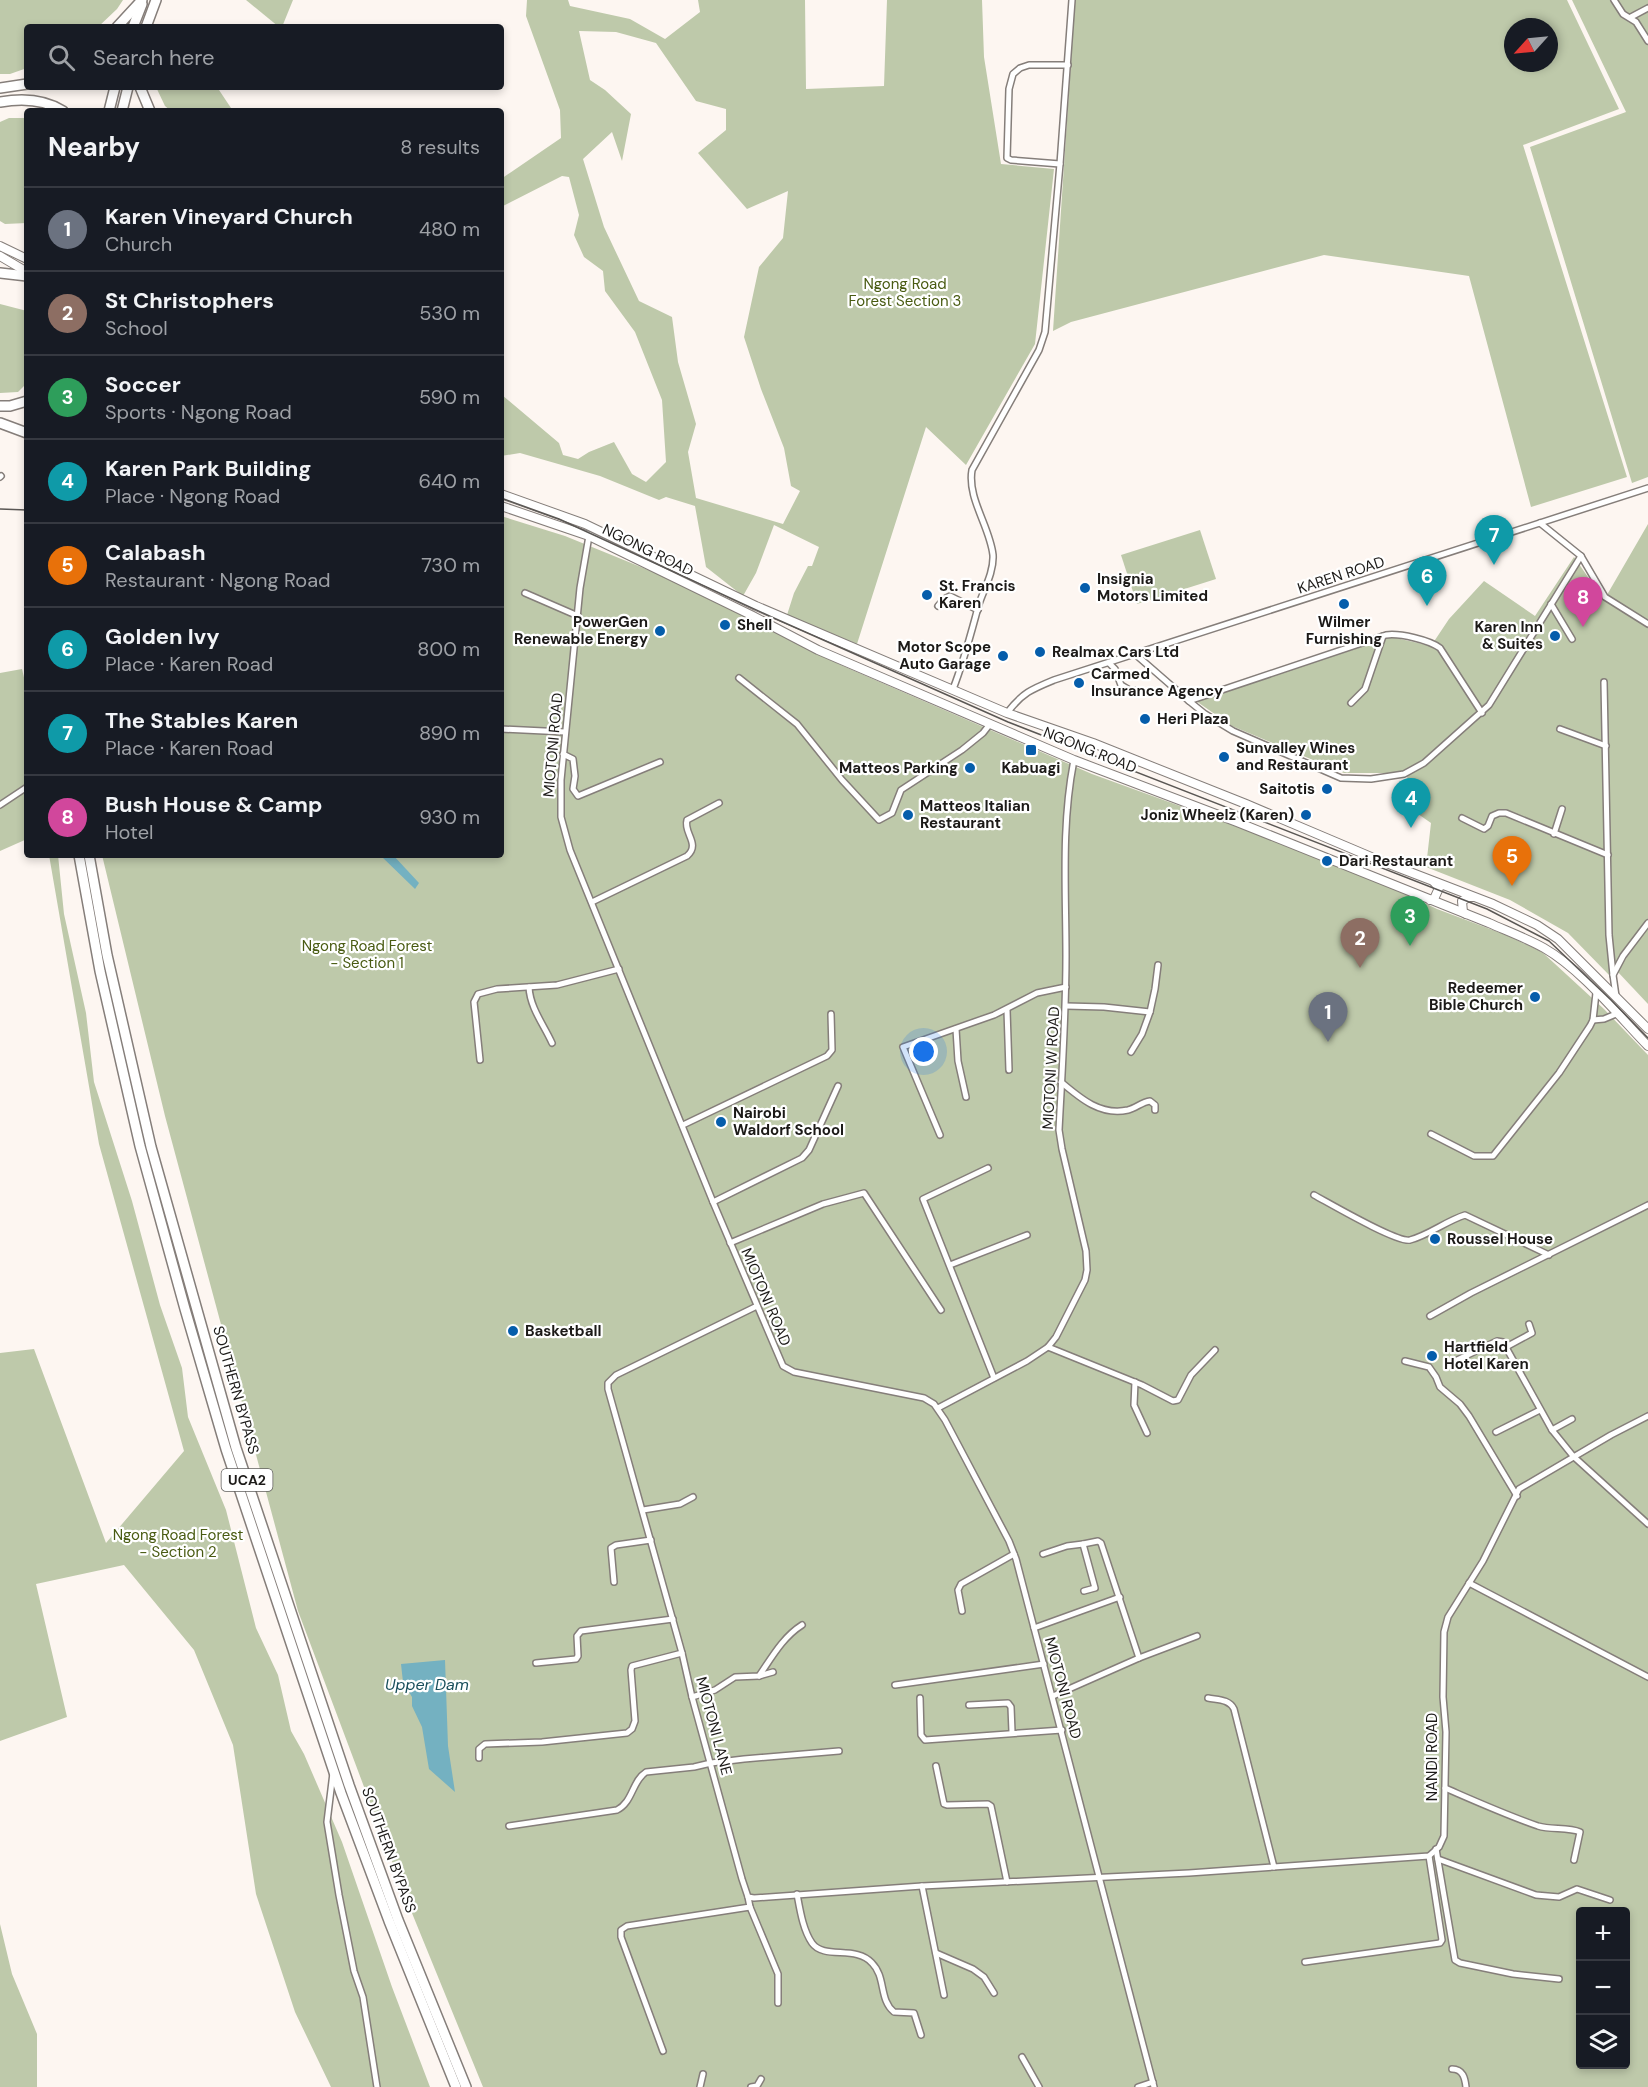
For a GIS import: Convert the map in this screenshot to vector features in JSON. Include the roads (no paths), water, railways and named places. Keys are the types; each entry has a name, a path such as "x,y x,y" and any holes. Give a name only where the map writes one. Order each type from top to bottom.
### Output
{"highway":[{"path":"120,24 142,0"},
{"path":"134,24 142,0"},
{"path":"147,24 156,0"},
{"path":"0,88 24,84"},
{"path":"110,108 114,90"},
{"path":"123,108 127,90"},
{"path":"142,90 149,108"},
{"path":"0,102 34,100 46,102 57,108"},
{"path":"0,273 24,274"},
{"path":"0,406 24,402"},
{"path":"0,423 24,432"},
{"name":"SOUTHERN BYPASS","path":"80,858 96,952 140,1146 226,1449 333,1770 389,1921 456,2087"},
{"name":"SOUTHERN BYPASS","path":"90,858 107,955 151,1147 236,1448 349,1785 398,1920 466,2087"}],"main road":[{"path":"0,246 24,258"},
{"path":"0,256 24,272"},
{"name":"NGONG ROAD","path":"504,495 585,524 756,606 1007,714 1093,743 1493,904 1537,925 1558,939 1648,1028"},
{"name":"NGONG ROAD","path":"504,507 589,536 818,650 1074,760 1489,922 1545,949 1574,971 1648,1046"},
{"path":"858,668 856,658 862,652"},
{"path":"1430,900 1434,899 1439,892 1439,888 1433,881"},
{"path":"1470,916 1463,912 1462,901 1469,897 1475,898"}],"street":[{"path":"953,689 968,649 993,559 971,478 975,465 1044,339 1072,0"},
{"path":"1614,0 1623,14 1631,17 1648,40"},
{"path":"1631,17 1648,8"},
{"path":"1060,164 1008,158 1010,89 1013,74 1025,66 1068,65"},
{"name":"KAREN ROAD","path":"1007,714 1020,697 1029,690 1648,488"},
{"path":"1540,523 1581,556 1605,597 1648,624"},
{"name":"MIOTONI ROAD","path":"589,536 580,588 563,754 561,817 570,850 781,1363 789,1370 912,1395 928,1400 938,1408 1014,1554 1154,2085"},
{"path":"1135,654 1205,714 1233,731 1341,778 1350,780 1392,777 1416,768 1482,713 1499,690 1581,556"},
{"path":"525,593 578,616"},
{"path":"938,606 950,596 978,610"},
{"path":"1551,604 1572,639"},
{"path":"1189,700 1383,636 1400,635 1437,645 1447,656 1482,713"},
{"path":"1351,703 1365,689 1383,636"},
{"path":"1110,663 1123,687 1131,691 1138,690"},
{"path":"739,678 797,724 842,780 879,820 892,813 899,793 905,786 962,750 983,733 990,723"},
{"path":"1604,682 1609,935 1616,996"},
{"path":"504,729 565,732"},
{"path":"1560,729 1605,746"},
{"path":"563,754 573,759 575,776 573,789 578,796 660,762"},
{"name":"MIOTONI W ROAD","path":"938,1408 1027,1361 1048,1347 1067,1317 1087,1270 1086,1251 1060,1138 1066,1006 1065,853 1069,784 1074,760"},
{"path":"0,805 24,789"},
{"path":"592,902 692,853 694,845 686,825 687,820 719,803"},
{"path":"1554,834 1562,809"},
{"path":"1462,818 1484,829 1488,826 1492,816 1506,813 1608,855"},
{"path":"1613,975 1623,956 1648,923"},
{"path":"1131,1052 1142,1034 1150,1012 1158,965"},
{"path":"480,1060 475,997 484,992 570,982 619,969"},
{"path":"529,987 532,1007 543,1023 552,1043"},
{"path":"940,1135 903,1047 1007,1010 1036,993 1066,987"},
{"path":"1431,1134 1474,1156 1493,1156 1559,1073 1593,1020 1596,993"},
{"path":"1066,1006 1150,1012"},
{"path":"1007,1010 1009,1070"},
{"path":"683,1125 830,1054 831,1014"},
{"path":"1593,1020 1604,1019 1616,1014"},
{"path":"956,1029 958,1060 966,1097"},
{"path":"1061,1082 1083,1099 1108,1112 1126,1111 1150,1101 1155,1105 1155,1110"},
{"path":"713,1202 802,1158 838,1086"},
{"path":"988,1168 923,1199 994,1378"},
{"path":"730,1243 823,1203 864,1194 941,1310"},
{"path":"1314,1195 1368,1224 1405,1240 1465,1215 1549,1255"},
{"path":"1430,1316 1471,1293 1648,1205"},
{"path":"950,1266 1027,1236"},
{"name":"MIOTONI LANE","path":"757,1306 616,1375 608,1383 608,1389 673,1619 742,1879 750,1906 778,1974 778,2003"},
{"path":"1506,1347 1532,1333 1529,1324"},
{"path":"1455,1361 1500,1340 1552,1430 1573,1456 1648,1524"},
{"path":"1048,1347 1176,1401 1181,1396 1191,1375 1215,1350"},
{"path":"1405,1361 1429,1367 1440,1387 1460,1404 1484,1439 1517,1496"},
{"path":"1135,1382 1134,1405 1146,1433"},
{"path":"1496,1432 1540,1410"},
{"name":"NANDI ROAD","path":"1429,1856 1439,1848 1444,1836 1445,1626 1457,1599 1469,1583 1519,1489 1573,1456 1648,1416"},
{"path":"1552,1430 1572,1419"},
{"path":"1641,1420 1648,1425"},
{"path":"643,1510 680,1504 693,1497"},
{"path":"614,1582 611,1548 616,1545 651,1540"},
{"path":"1043,1554 1067,1546 1101,1543 1139,1659"},
{"path":"1083,1544 1095,1588 1084,1591"},
{"path":"962,1611 958,1590 961,1584 1014,1554"},
{"path":"1469,1583 1648,1677"},
{"path":"1034,1628 1120,1597"},
{"path":"536,1663 576,1659 578,1656 577,1636 581,1631 673,1619"},
{"path":"759,1676 784,1640 802,1624"},
{"path":"1053,1696 1197,1636"},
{"path":"478,1758 479,1749 485,1744 542,1742 627,1733 632,1729 635,1721 632,1666 682,1653"},
{"path":"895,1686 1044,1665"},
{"path":"692,1697 715,1690 735,1677 759,1676 773,1672"},
{"path":"920,1698 921,1735 925,1740 1062,1730"},
{"path":"1208,1698 1231,1703 1234,1709 1274,1867"},
{"path":"969,1705 1008,1703 1011,1707 1012,1732"},
{"path":"509,1826 617,1810 626,1803 643,1773 694,1767 711,1762 839,1751"},
{"path":"936,1766 944,1804 988,1804 991,1806 1007,1882"},
{"path":"333,1770 327,1822 354,1971 363,1997 377,2087"},
{"path":"1444,1788 1536,1825 1580,1832 1574,1860"},
{"path":"1436,1849 1455,1960 1513,1974 1559,1979"},
{"path":"748,1897 1100,1878 1429,1856 1442,1940 1440,1943 1305,1962"},
{"path":"1438,1859 1536,1895 1559,1897 1577,1889 1610,1900"},
{"path":"922,1886 944,1995"},
{"path":"797,1894 808,1935 813,1944 818,1949 828,1952 855,1953 870,1961 881,1976 886,2005 894,2012 914,2013 921,2035"},
{"path":"663,2051 621,1937 621,1930 627,1926 750,1906"},
{"path":"936,1953 973,1969 984,1977 993,1993"},
{"path":"1022,2057 1039,2087"},
{"path":"1452,2069 1463,2074 1466,2087"},
{"path":"700,2087 703,2074"},
{"path":"751,2087 758,2086 761,2079"},
{"path":"1138,2087 1154,2085"}],"water":[{"path":"383,858 396,858 419,883 415,889"},
{"name":"Upper Dam","path":"445,1660 448,1746 455,1792 429,1769 422,1727 412,1706 412,1697 403,1682 401,1664"}],"tram line":[{"path":"504,499 559,519 1008,722 1487,909 1549,941 1648,1038"},
{"path":"0,509 24,510"}],"place":[{"name":"The Stables Karen","path":"1494,565"},
{"name":"Insignia Motors Limited","path":"1085,588"},
{"name":"St. Francis Karen","path":"927,595"},
{"name":"Wilmer Furnishing","path":"1344,604"},
{"name":"Golden Ivy","path":"1427,606"},
{"name":"Shell","path":"725,625"},
{"name":"Bush House & Camp","path":"1583,627"},
{"name":"PowerGen Renewable Energy","path":"660,631"},
{"name":"Karen Inn & Suites","path":"1555,636"},
{"name":"Realmax Cars Ltd","path":"1040,652"},
{"name":"Motor Scope Auto Garage","path":"1003,656"},
{"name":"Carmed Insurance Agency","path":"1079,683"},
{"name":"Heri Plaza","path":"1145,719"},
{"name":"Kabuagi","path":"1031,750"},
{"name":"Sunvalley Wines and Restaurant","path":"1224,757"},
{"name":"Matteos Parking","path":"970,768"},
{"name":"Saitotis","path":"1327,789"},
{"name":"Matteos Italian Restaurant","path":"908,815"},
{"name":"Joniz Wheelz (Karen)","path":"1306,815"},
{"name":"Karen Park Building","path":"1411,828"},
{"name":"Dari Restaurant","path":"1327,861"},
{"name":"Calabash","path":"1512,886"},
{"name":"Soccer","path":"1410,946"},
{"name":"St Christophers","path":"1360,968"},
{"name":"Redeemer Bible Church","path":"1535,997"},
{"name":"Karen Vineyard Church","path":"1328,1042"},
{"name":"Nairobi Waldorf School","path":"721,1122"},
{"name":"Roussel House","path":"1435,1239"},
{"name":"Basketball","path":"513,1331"},
{"name":"Hartfield Hotel Karen","path":"1432,1356"}],"park label":[{"name":"Ngong Road Forest Section 3","path":"905,292"},
{"name":"Ngong Road Forest - Section 1","path":"367,954"},
{"name":"Ngong Road Forest - Section 2","path":"178,1544"}]}
